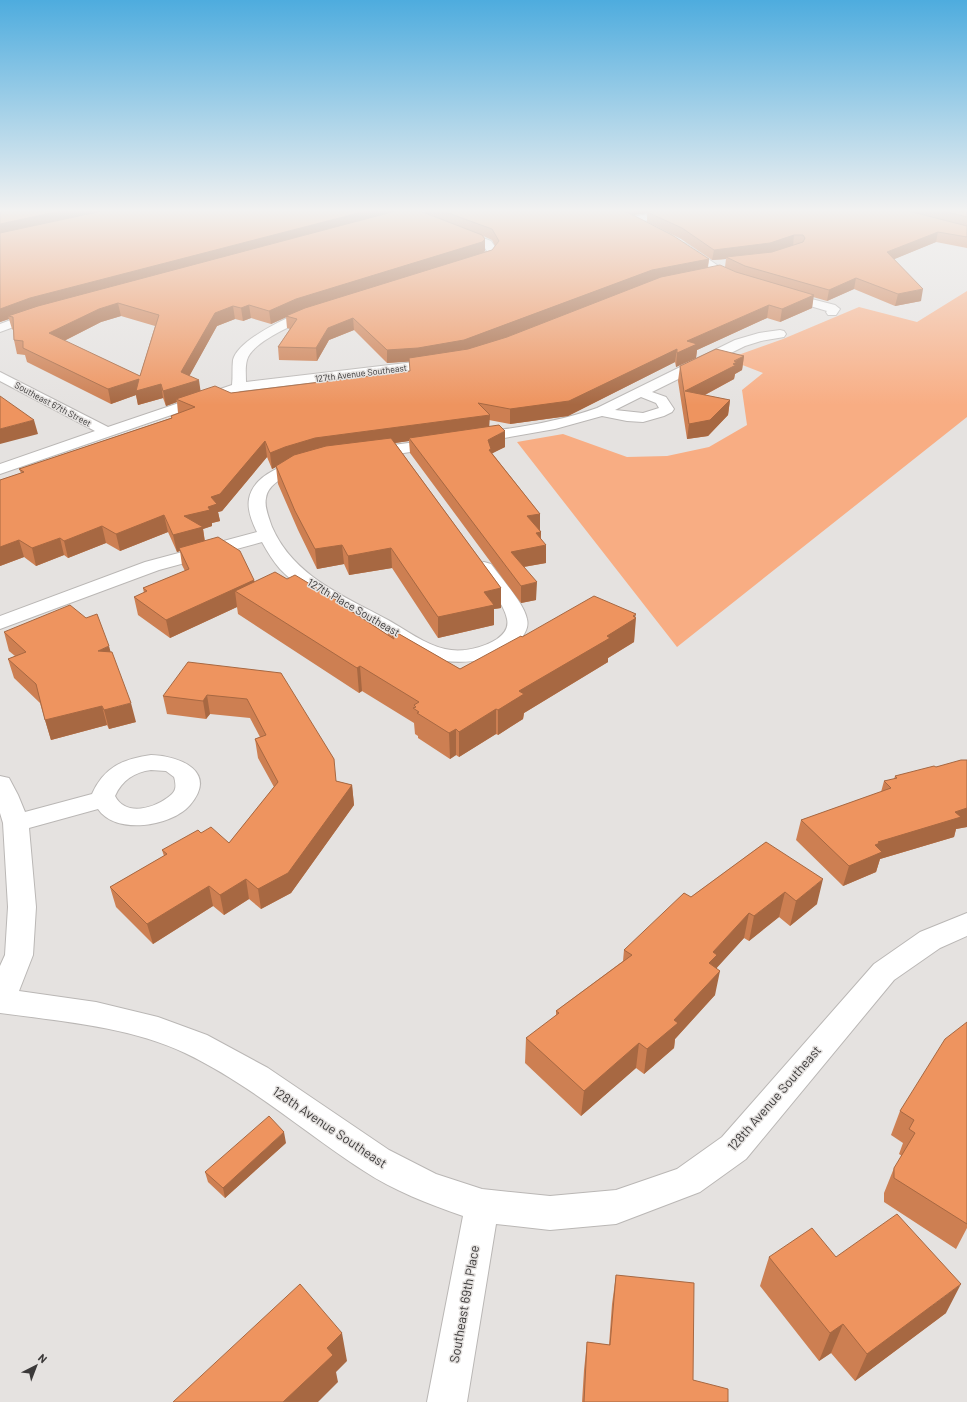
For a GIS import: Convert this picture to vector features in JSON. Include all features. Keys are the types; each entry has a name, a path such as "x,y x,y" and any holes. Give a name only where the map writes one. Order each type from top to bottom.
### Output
{"street":[{"path":"725,274 739,282 753,286"},
{"path":"775,292 834,309 832,312"},
{"path":"239,387 240,359 253,343 287,322 324,309"},
{"path":"0,328 44,312"},
{"path":"354,456 403,456 457,441 547,428 576,420 602,411 740,343 759,337 780,334"},
{"name":"127th Avenue Southeast","path":"0,469 239,387 419,366 456,360"},
{"name":"Southeast 67th Street","path":"0,376 107,432"},
{"path":"602,411 617,416 635,418 661,413 667,409 661,400 641,392"},
{"name":"127th Place Southeast","path":"317,460 282,473 268,482 258,492 256,503 266,535 286,564 319,589 419,645 440,655 458,656 476,654 493,650 509,642 517,632 518,619 512,607 476,557"},
{"path":"0,623 152,566 266,535"},
{"path":"0,784 6,795 16,823 22,907 19,954 1,1000"},
{"path":"16,823 104,799"},
{"name":"128th Avenue Southeast","path":"1,1000 96,1014 158,1030 196,1044 257,1078 377,1161 428,1187 482,1206 550,1213 616,1207 688,1181 734,1148 884,972 930,940 967,924"},
{"name":"Southeast 69th Place","path":"447,1402 482,1206"}],"shaded area":[{"path":"967,291 967,417 677,647 517,442 563,434 627,457 667,456 709,447 747,425 742,390 763,373 727,359 783,339 859,307 917,322"}],"building":[{"path":"0,274 121,274 30,298 0,309"},
{"path":"157,274 376,274 296,299 269,311 249,305 241,308 233,306 215,313 181,372 199,380 163,391 161,384 136,391 139,379 108,389 23,348 23,341 14,340 13,317 8,316 38,306","holes":["118,303 159,315 140,376 49,333 99,309"]},
{"path":"413,274 640,274 464,340 418,348 387,350 353,318 328,328 316,348 278,347 297,319 286,316 305,308"},
{"path":"674,274 744,274 814,295 782,309 769,305 687,341 697,344 677,353 677,349 569,401 510,409 478,403 490,415 315,438 270,453 265,441 220,494 211,497 217,504 208,507 210,510 184,516 203,527 173,535 164,515 116,534 102,526 64,541 60,538 32,548 19,540 0,547 0,480 24,472 19,469 172,418 171,416 195,407 176,399 215,386 231,393 410,371 409,358 468,349 507,337 661,277"},
{"path":"774,274 909,274 923,289 898,294 856,278 829,290"},
{"path":"716,349 744,356 734,361 737,362 733,364 736,365 685,391 730,400 710,420 689,424 680,366"},
{"path":"0,396 34,420 0,429"},
{"path":"499,425 505,431 488,440 491,449 489,450 540,514 527,516 541,532 536,533 546,545 511,552 537,582 521,586 409,438"},
{"path":"391,438 501,588 484,592 494,605 438,617 391,548 348,556 342,545 315,549 295,511 276,466 294,455 326,446"},
{"path":"218,537 240,551 254,580 166,620 134,597 147,591 143,588 189,569 179,548"},
{"path":"275,572 287,579 295,575 353,610 351,611 394,639 387,627 460,669 521,636 522,637 594,596 636,614 633,616 636,618 607,636 610,638 519,691 524,694 498,710 496,709 459,732 456,729 449,733 417,713 419,712 413,708 416,707 414,705 419,702 360,666 357,668 235,591"},
{"path":"70,605 86,618 97,614 109,646 98,651 112,652 131,703 104,710 102,706 45,720 36,684 8,659 26,652 4,632"},
{"path":"188,662 281,673 334,759 336,781 352,785 288,873 258,889 246,879 220,895 209,886 147,924 110,887 167,854 162,850 198,830 201,833 211,827 229,843 278,782 255,739 266,735 247,699 207,695 203,701 163,696"},
{"path":"961,760 967,760 967,808 955,812 961,817 878,842 880,843 875,845 882,852 849,866 801,820 891,788 884,781 897,778 895,776"},
{"path":"766,842 823,879 796,901 785,892 754,916 749,913 713,952 717,955 709,963 720,971 674,1020 678,1023 647,1049 639,1043 584,1091 526,1038 559,1013 556,1011 632,955 624,950 684,893 691,897"},
{"path":"967,1022 967,1224 894,1178 894,1168 915,1133 909,1129 914,1120 900,1111 945,1039"},
{"path":"269,1116 284,1132 223,1188 205,1172"},
{"path":"897,1214 961,1284 867,1354 843,1324 830,1333 769,1257 812,1228 836,1257"},
{"path":"616,1275 694,1283 693,1380 728,1389 728,1402 584,1402 587,1342 610,1345"},
{"path":"300,1284 342,1333 327,1348 333,1355 283,1402 173,1402"}]}
